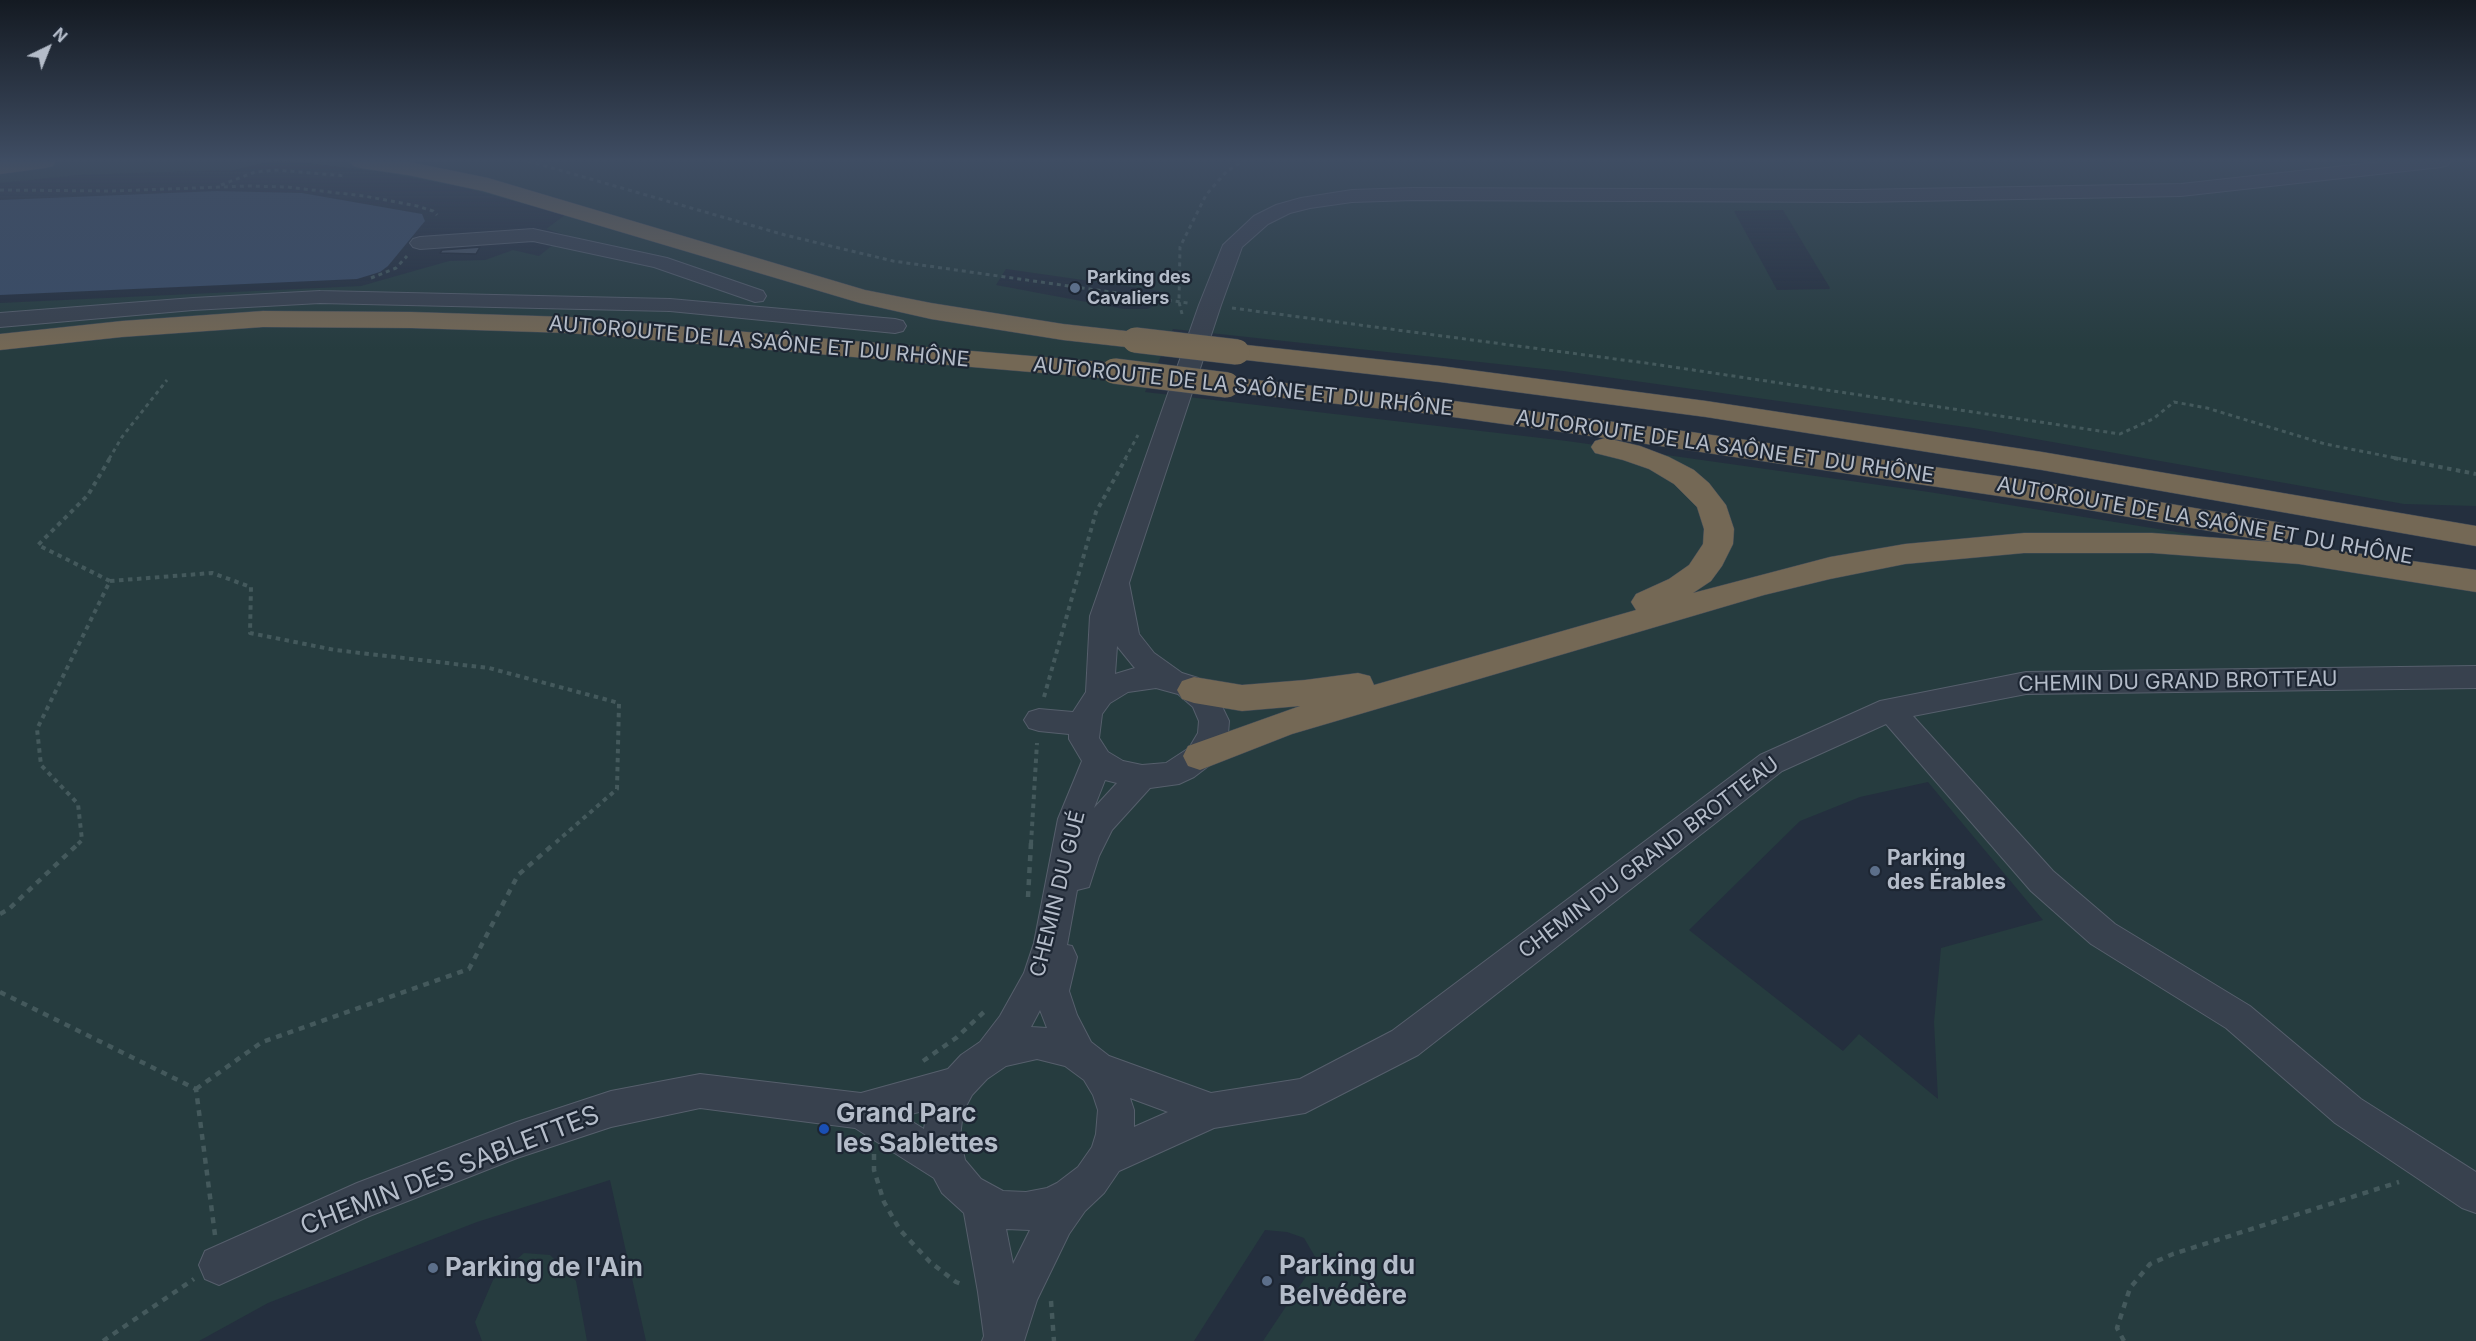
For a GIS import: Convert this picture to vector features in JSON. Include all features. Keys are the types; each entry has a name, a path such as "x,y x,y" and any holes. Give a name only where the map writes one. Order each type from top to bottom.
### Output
{"highway":[{"name":"AUTOROUTE DE LA SAÔNE ET DU RHÔNE","path":"617,224 860,296 996,322 1440,374 1706,409 2042,461 2476,536"},
{"path":"665,224 853,284 996,322"},
{"name":"AUTOROUTE DE LA SAÔNE ET DU RHÔNE","path":"0,342 122,329 252,320 411,320 569,325 1114,371 1431,406 1691,441 2060,495 2476,567"},
{"path":"0,359 85,345 183,333 411,320"},
{"path":"1182,685 1242,698 1305,693 1391,678 1648,602 1680,588 1700,573 1711,559 1718,544 1719,529 1711,505 1684,477 1659,462 1608,447 1542,434 1474,425 1431,406"},
{"path":"1200,756 1283,724 1762,584 1905,554 2024,543 2152,543 2299,554 2476,581"}],"street":[{"path":"1100,695 1104,616 1116,579 1210,305 1233,245 1257,224"},
{"path":"420,243 533,235 660,262 750,304"},
{"path":"662,252 761,283 750,304"},
{"path":"0,320 193,304 320,297 750,304 895,326"},
{"path":"1116,579 1125,637 1144,660 1182,685 1210,708 1214,721 1213,734 1200,756 1183,769 1168,775 1142,777 1122,774 1097,760 1084,739 1084,724 1088,710 1100,695 1119,684 1149,677 1182,685"},
{"name":"CHEMIN DU GRAND BROTTEAU","path":"1106,1158 1211,1111 1305,1096 1405,1042 1771,763 1890,709 2026,683 2476,677"},
{"path":"1890,709 2042,881 2103,934 2238,1017 2348,1111 2476,1194"},
{"path":"1039,720 1084,724"},
{"name":"CHEMIN DU GUÉ","path":"993,1054 1012,1027 1040,978 1051,943 1074,819 1097,760"},
{"name":"CHEMIN DU GUÉ","path":"1087,1061 1060,1018 1052,991 1083,855 1101,821 1142,777"},
{"path":"1008,1293 1071,1197 1091,1180 1106,1158 1115,1134 1116,1110 1109,1088 1087,1061 1058,1046 1036,1043 1014,1046 993,1054 974,1067 959,1083 945,1110 941,1137 947,1165 955,1180 981,1202 1003,1210 1026,1211 1049,1207 1071,1197"},
{"name":"CHEMIN DU GRAND BROTTEAU","path":"1087,1061 1211,1111"},
{"path":"869,1116 959,1083"},
{"name":"CHEMIN DES SABLETTES","path":"219,1264 357,1202 517,1140 611,1109 700,1091 869,1116"},
{"path":"869,1116 947,1165"},
{"path":"981,1202 1008,1293 1003,1341"}],"path":[{"path":"745,224 892,261 1179,302 1180,247 1192,224"},
{"path":"1210,305 1653,364 2120,434 2153,419 2174,402 2206,408 2325,444 2476,474"},
{"path":"167,380 122,437 88,495 38,545 111,581 212,573 250,587 250,633 335,650 489,668 619,703 617,789 518,875 469,969 262,1042 196,1089"},
{"path":"1028,903 1039,720 1096,512 1141,430"},
{"path":"0,914 9,909 82,840 78,804 41,765 37,729 111,581"},
{"path":"0,992 196,1089"},
{"path":"920,1064 956,1038 987,1010"},
{"path":"103,1341 178,1287 219,1264 196,1089"},
{"path":"869,1116 874,1170 884,1202 900,1230 930,1262 956,1282 981,1290 1052,1302 1054,1341"},
{"path":"2124,1341 2117,1328 2130,1288 2150,1263 2437,1169"}],"green space":[{"path":"553,224 1741,224 1777,290 1830,288 1791,224 2476,224 2476,506 2404,504 1973,428 1563,371 1173,329 1145,392 1567,441 1929,492 2189,534 2476,587 2476,1341 1263,1341 1317,1260 1304,1238 1287,1232 1265,1230 1194,1341 646,1341 610,1180 477,1222 268,1303 199,1341 0,1341 0,303 361,286 449,261 485,260 513,250 539,256 565,235 546,229","holes":["1006,269 1160,291 1156,305 1147,309 1124,309 996,285","1928,782 2043,920 1941,948 1934,1022 1938,1099 1859,1034 1843,1051 1689,930 1800,821 1860,797"]},
{"path":"524,1253 550,1255 576,1281 587,1341 482,1341 475,1322 493,1280"}],"water":[{"path":"0,224 423,224 388,266 380,272 357,279 0,295"}],"building":[{"path":"480,247 476,254 440,253 442,250"}],"place":[{"name":"Parking des Cavaliers","path":"1075,288"},
{"name":"Parking des Érables","path":"1875,871"},
{"name":"Grand Parc les Sablettes","path":"824,1129"},
{"name":"Parking de l'Ain","path":"433,1268"},
{"name":"Parking du Belvédère","path":"1267,1281"}]}
